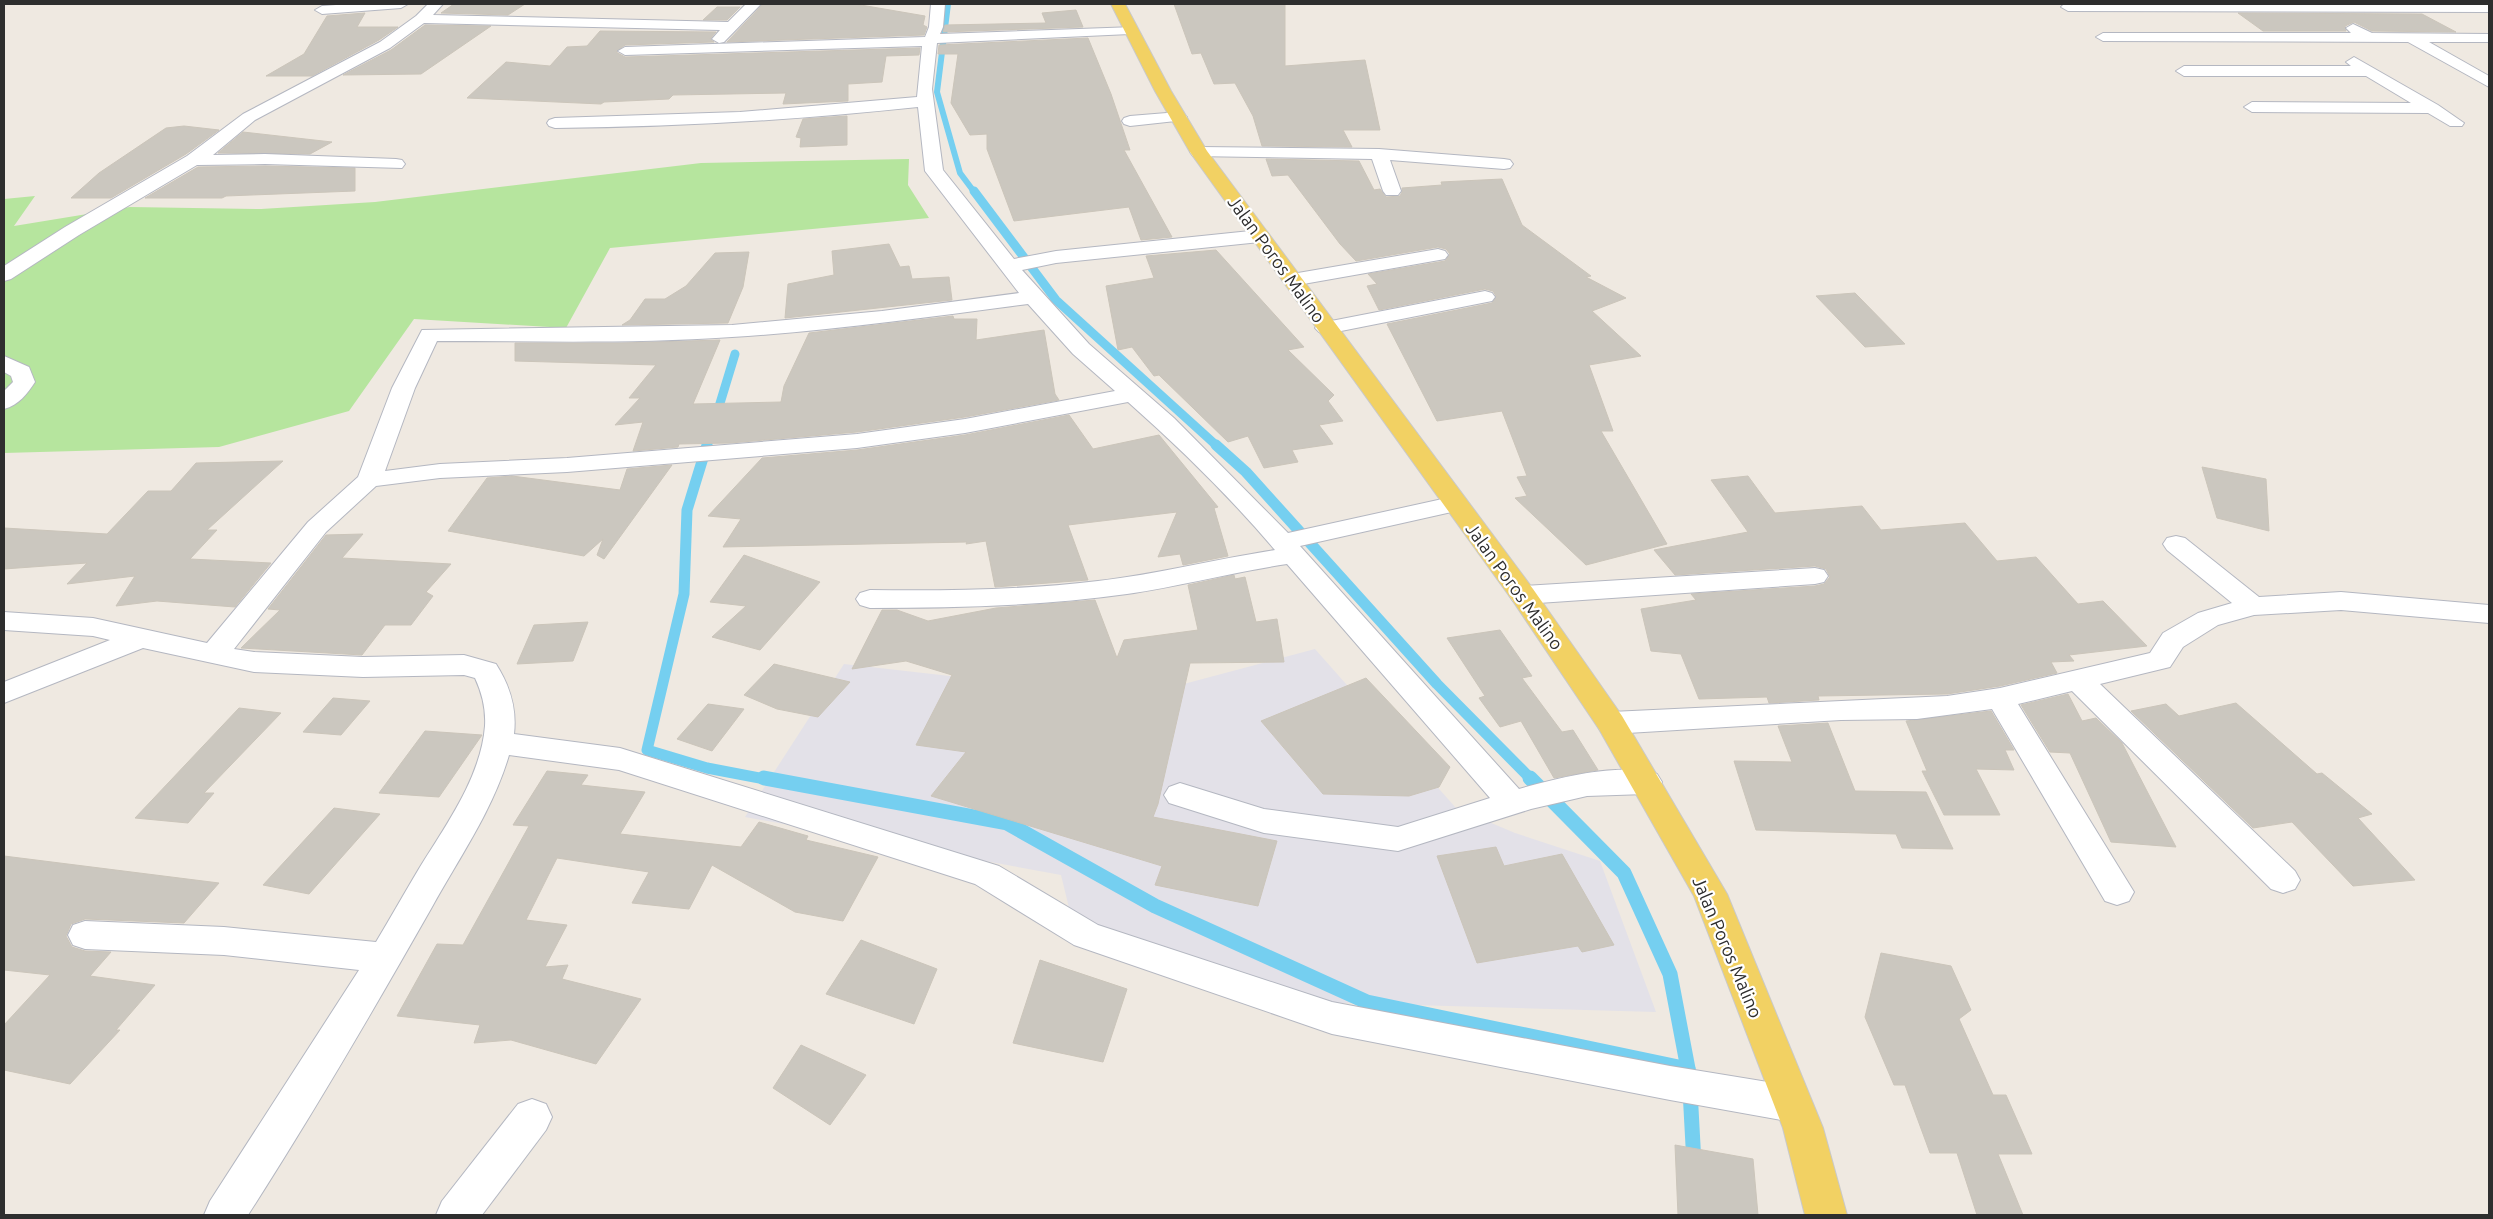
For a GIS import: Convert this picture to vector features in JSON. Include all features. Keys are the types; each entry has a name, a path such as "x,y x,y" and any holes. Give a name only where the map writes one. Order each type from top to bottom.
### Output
{"main road":[{"name":"Jalan Poros Malino","path":"1118,4 1130,30 1199,152 1523,595 1611,723 1646,782 1710,894 1803,1128 1826,1215"}],"street":[{"path":"322,10 401,4"},
{"path":"4,275 119,202 194,160 249,117 360,60 421,19 436,4"},
{"path":"709,48 754,4"},
{"path":"938,4 936,27 930,40 924,89 934,171 1016,264 1033,298 1081,348 1166,423 1289,548 1521,801"},
{"path":"2068,7 2314,5 2489,8"},
{"path":"2314,5 2368,37"},
{"path":"538,22 565,8"},
{"path":"421,19 733,26"},
{"path":"625,51 930,40 1130,30"},
{"path":"2103,37 2489,38"},
{"path":"2315,38 2456,122"},
{"path":"2411,38 2489,82"},
{"path":"2184,71 2370,71"},
{"path":"555,122 648,123 801,114 925,101"},
{"path":"2252,107 2432,108"},
{"path":"1130,121 1179,117"},
{"path":"1199,152 1379,154 1504,164"},
{"path":"1379,154 1392,191"},
{"path":"194,160 274,159 396,164"},
{"path":"1016,264 1056,257 1260,236"},
{"path":"1292,280 1438,255"},
{"path":"1326,328 1484,297"},
{"path":"214,654 317,527 369,480 395,406 413,364 430,335 732,332 1033,298"},
{"path":"4,363 21,372 24,382 4,402"},
{"path":"369,480 440,471 567,465 858,441 965,426 1134,394"},
{"path":"870,599 1038,596 1132,585 1247,561 1456,504"},
{"path":"2176,544 2253,606"},
{"path":"1523,595 1815,576"},
{"path":"1611,723 1841,710 1917,709 2000,698 2160,660 2173,640 2208,619 2253,606 2341,602 2489,614"},
{"path":"4,621 93,627 254,662 363,667 464,665 486,671 496,688 501,716 497,743 475,800 304,1095 225,1215"},
{"path":"4,692 143,638"},
{"path":"2078,680 2283,880"},
{"path":"2000,698 2117,892"},
{"path":"497,743 620,759 987,875 1086,934 1332,1018 1670,1083 1792,1104"},
{"path":"1180,795 1264,821 1398,839 1521,801 1587,784 1646,782"},
{"path":"85,935 224,941 385,958"},
{"path":"457,1215 532,1117"}],"shaded area":[{"path":"1315,649 1456,808 1515,833 1600,861 1656,1012 1310,1002 1071,916 1061,875 745,817 844,664 1135,697"}],"green space":[{"path":"909,159 908,185 929,218 610,248 566,328 414,319 349,411 219,447 4,453 4,199 35,196 14,226 130,207 261,209 375,202 701,163"}],"building":[{"path":"454,4 525,4 508,15 441,13"},
{"path":"763,4 855,4 925,16 923,25 927,27 924,35 727,42"},
{"path":"1174,4 1285,4 1285,66 1365,60 1380,130 1343,130 1352,147 1262,146 1253,116 1235,83 1214,84 1201,53 1192,54"},
{"path":"717,7 740,7 727,20 703,20"},
{"path":"1076,10 1083,27 943,32 945,25 1046,23 1042,13"},
{"path":"365,13 357,27 398,27 379,40 312,76 266,76 304,54 327,16"},
{"path":"2238,13 2422,14 2456,32 2372,31 2354,22 2345,26 2346,31 2263,31"},
{"path":"425,25 491,26 421,74 343,75 391,50"},
{"path":"600,31 716,32 710,39 714,42 625,45 616,52 625,57 920,48 919,55 886,56 882,82 848,84 848,101 783,104 786,93 673,95 669,99 604,102 601,104 467,98 506,62 550,66 567,47 587,46"},
{"path":"1088,38 1111,94 1130,150 1124,150 1172,237 1141,240 1129,207 1014,221 987,149 987,134 970,135 951,103 958,54 938,54 939,45"},
{"path":"847,116 847,145 800,147 801,138 796,137 803,119"},
{"path":"184,126 219,130 186,154 111,198 71,198 99,173 166,128"},
{"path":"243,132 332,142 310,154 218,153"},
{"path":"1266,159 1359,161 1374,190 1380,189 1386,197 1400,196 1402,188 1442,185 1441,182 1502,179 1522,225 1591,276 1586,277 1626,298 1592,311 1641,356 1589,365 1613,431 1601,431 1667,544 1586,565 1515,498 1527,496 1517,477 1527,476 1502,411 1437,421 1387,324 1492,303 1496,296 1493,291 1485,289 1379,310 1367,286 1377,284 1368,274 1445,261 1450,254 1446,249 1438,247 1356,261 1340,244 1288,175 1272,176"},
{"path":"198,167 355,168 355,191 226,196 222,198 145,198"},
{"path":"889,244 900,267 909,266 912,279 949,277 952,300 785,318 788,284 834,275 832,251"},
{"path":"1216,250 1304,347 1288,350 1334,395 1328,401 1343,421 1319,425 1333,444 1292,450 1298,462 1264,468 1248,436 1228,442 1159,375 1154,376 1132,347 1118,350 1106,286 1154,278 1146,256"},
{"path":"749,252 743,287 728,323 622,325 630,320 645,299 665,299 686,286 715,253"},
{"path":"1855,293 1905,344 1865,347 1816,296"},
{"path":"953,316 954,319 977,319 976,340 1044,330 1055,394 1059,400 965,417 857,432 730,443 679,444 678,447 633,451 643,422 615,425 640,398 629,398 656,365 515,361 515,343 621,343 720,340 693,404 781,402 784,386 809,333"},
{"path":"1069,415 1093,449 1159,435 1218,507 1214,508 1228,556 1183,565 1180,554 1158,557 1177,512 1068,525 1088,580 995,587 986,541 966,544 967,542 723,547 741,519 708,516 762,458 857,450 965,435"},
{"path":"283,461 207,530 217,530 190,559 271,563 235,607 157,601 116,606 135,576 67,584 87,563 4,569 4,528 107,534 148,491 171,491 196,463"},
{"path":"672,465 604,559 597,555 603,539 584,556 448,531 487,478 512,476 620,490 627,469"},
{"path":"2202,467 2266,479 2269,531 2217,518"},
{"path":"1748,476 1775,513 1862,506 1881,530 1965,523 1997,561 2036,557 2078,604 2103,601 2147,646 2069,655 2074,661 2051,662 2057,673 2000,686 1947,694 1818,696 1819,700 1769,703 1767,697 1699,699 1681,654 1651,651 1641,609 1696,600 1691,594 1815,586 1824,584 1830,577 1826,569 1815,566 1675,575 1654,550 1748,532 1711,480"},
{"path":"363,534 342,558 451,564 426,592 433,596 411,625 385,625 362,655 241,648 280,610 268,609 326,535"},
{"path":"744,555 820,582 760,650 712,637 746,606 710,602"},
{"path":"1234,575 1235,579 1245,577 1256,622 1277,619 1284,662 1190,663 1158,804 1153,817 1277,841 1258,906 1155,885 1162,866 931,796 966,752 916,745 952,675 906,661 852,669 882,610 897,610 928,621 996,608 1095,600 1117,658 1124,640 1198,630 1188,585"},
{"path":"588,622 573,661 517,664 534,625"},
{"path":"1500,630 1532,676 1522,678 1562,732 1573,730 1598,770 1554,778 1521,721 1500,727 1479,698 1485,696 1447,638"},
{"path":"774,664 850,682 818,717 777,709 744,695"},
{"path":"1366,678 1450,767 1439,787 1409,796 1323,794 1261,721"},
{"path":"2068,694 2082,721 2096,718 2122,743 2176,847 2111,842 2070,753 2050,752 2021,705"},
{"path":"333,698 370,701 341,735 303,732"},
{"path":"2236,703 2317,774 2322,773 2372,814 2358,818 2415,880 2353,886 2292,822 2253,828 2131,711 2166,704 2179,716"},
{"path":"708,704 744,709 712,751 677,739"},
{"path":"239,708 281,713 204,793 214,793 188,823 135,818"},
{"path":"1991,711 2014,750 2005,750 2014,770 1976,769 2000,815 1944,815 1922,771 1927,771 1906,721"},
{"path":"1828,723 1855,791 1926,792 1953,849 1902,848 1896,834 1756,830 1734,761 1792,762 1778,726"},
{"path":"425,731 482,735 439,797 379,793"},
{"path":"547,771 588,775 581,785 645,792 620,834 741,847 759,822 808,836 806,840 878,857 843,921 795,912 712,865 689,909 632,903 649,872 557,858 526,920 567,925 545,967 568,965 562,979 641,999 596,1064 511,1040 474,1043 480,1025 397,1016 437,944 463,945 529,826 513,825"},
{"path":"334,808 380,814 309,894 263,885"},
{"path":"1496,847 1504,866 1562,854 1614,945 1582,952 1578,946 1477,963 1437,856"},
{"path":"4,856 219,883 184,923 85,919 71,924 66,936 72,947 85,951 111,952 90,976 155,985 116,1030 120,1030 70,1084 4,1070 4,1025 50,975 4,970"},
{"path":"861,940 937,969 914,1024 826,994"},
{"path":"1881,953 1951,966 1971,1010 1959,1019 1993,1095 2006,1095 2032,1154 1998,1154 2023,1215 1977,1215 1957,1153 1930,1153 1905,1085 1894,1085 1865,1017"},
{"path":"1040,960 1127,989 1103,1062 1013,1043"},
{"path":"801,1045 866,1075 830,1125 773,1088"},
{"path":"1675,1145 1753,1159 1758,1215 1678,1215"}],"waterway":[{"path":"948,4 937,92 960,173 975,193"},
{"path":"974,191 1056,300 1217,446"},
{"path":"707,446 735,354"},
{"path":"707,445 687,510 684,594 647,750 707,768 770,780"},
{"path":"1216,445 1246,472 1437,684 1532,780"},
{"path":"764,778 1007,823 1155,906 1367,1002 1688,1069"},
{"path":"1530,778 1624,873 1670,974 1689,1074"},
{"path":"1690,1090 1694,1164"}]}
